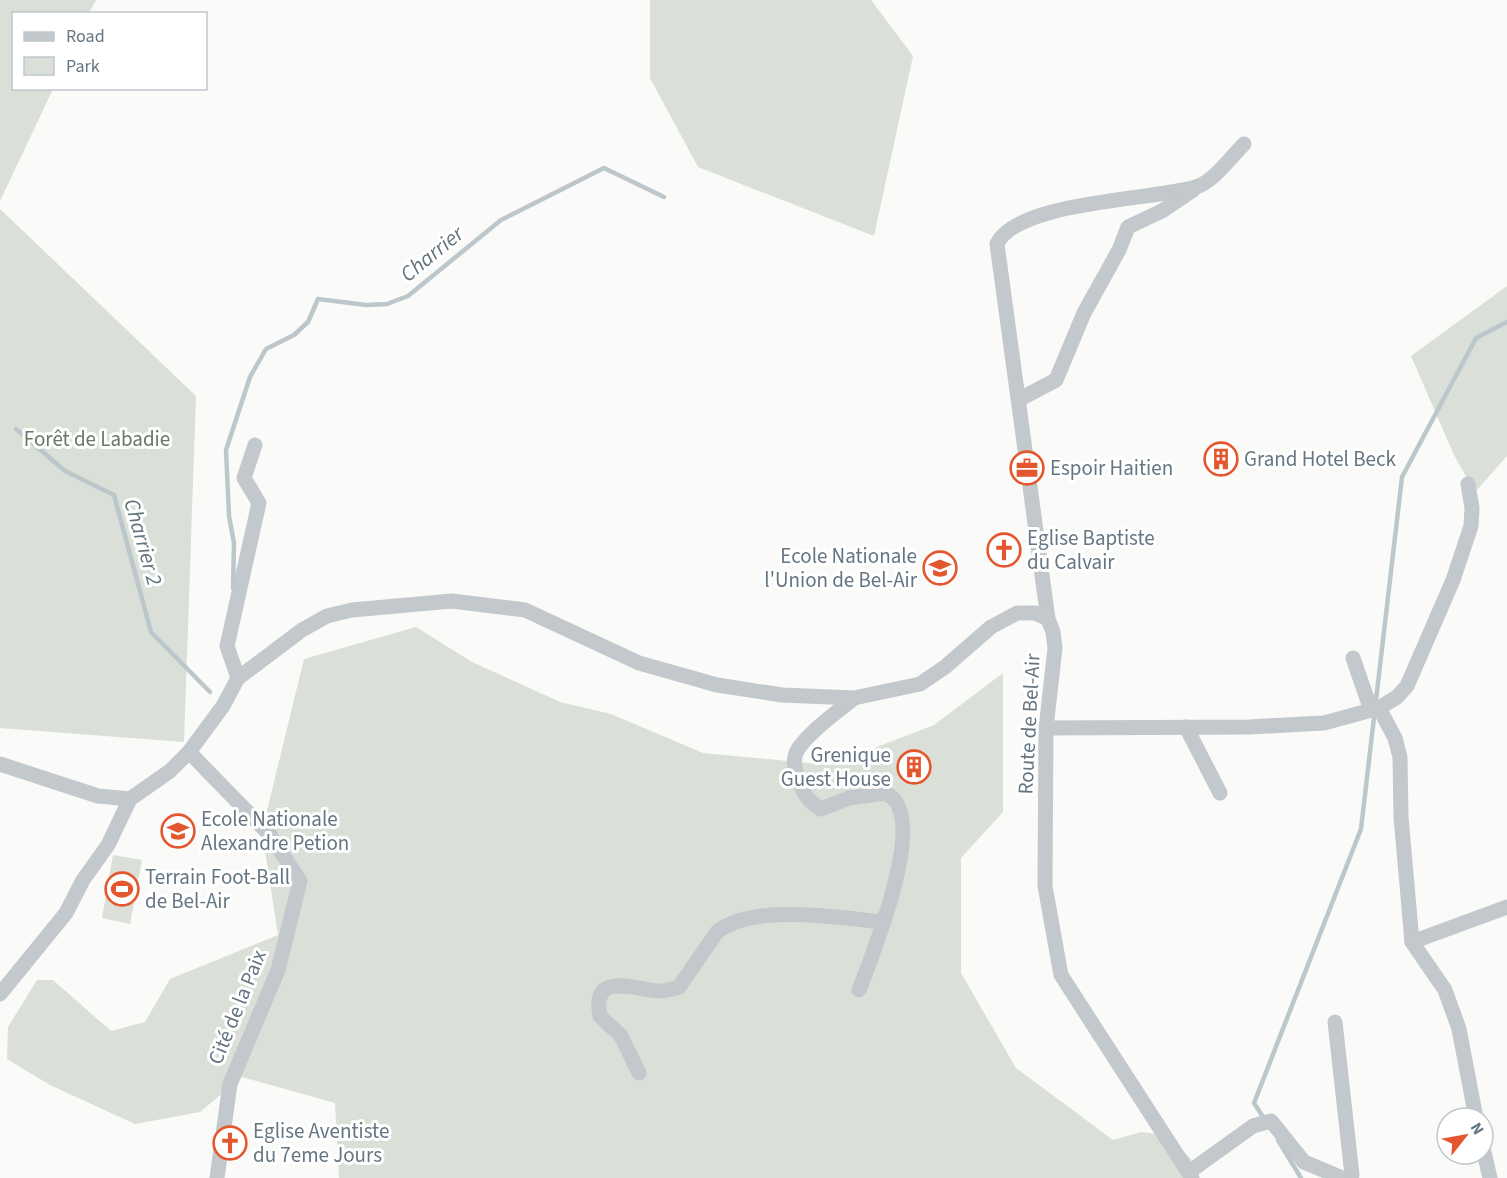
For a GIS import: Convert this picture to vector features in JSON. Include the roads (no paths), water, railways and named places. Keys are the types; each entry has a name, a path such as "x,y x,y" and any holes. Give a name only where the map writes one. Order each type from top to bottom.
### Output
{"street":[{"path":"1020,399 1056,380 1084,313 1119,250 1128,227 1162,211 1198,187 1244,144"},
{"name":"Route de Bel-Air","path":"1191,1175 1061,975 1045,886 1046,728 1055,648 1053,632 1048,620 1020,399 997,244 1000,238 1016,224 1075,206 1198,187"},
{"path":"238,678 227,646 259,503 244,478 255,445"},
{"path":"1046,728 1324,723 1375,709 1397,698 1407,687 1452,580 1471,526 1472,508 1468,484"},
{"path":"0,994 66,913 83,880 108,845 130,799 170,771 189,752 223,706 238,678 302,630 327,616 374,607 452,601 525,610 639,663 717,685 782,694 854,698 920,684 945,667 991,627 1017,613 1035,613 1048,620"},
{"path":"1353,658 1375,709 1395,738 1400,757 1401,817 1412,942 1445,990 1459,1029 1474,1106"},
{"path":"854,698 796,752 794,766 803,794 810,802 821,808 849,798 885,793 898,803 904,837 883,922 860,990"},
{"path":"1186,727 1220,793"},
{"name":"Cité de la Paix","path":"189,752 270,835 300,881 278,970 230,1084 217,1178"},
{"path":"0,764 98,796 130,799"},
{"path":"1412,942 1507,907"},
{"path":"639,1073 621,1036 600,1016 600,997 607,988 614,984 663,991 679,987 717,932 725,925 740,921 778,914 883,922"},
{"path":"1335,1022 1352,1175 1348,1178"},
{"path":"1191,1175 1253,1126 1267,1121 1304,1162 1342,1178"}],"waterway":[{"name":"Charrier","path":"233,588 234,543 229,516 226,450 250,377 266,349 294,335 308,322 318,299 366,305 387,304 408,296 501,220 604,168 664,197"},
{"path":"1265,1120 1254,1103 1361,829 1402,477 1476,338 1507,322"},
{"name":"Charrier 2","path":"16,429 65,471 114,495 151,632 210,692"},
{"path":"1278,1140 1301,1178"}],"place":[{"name":"Grand Hotel Beck","path":"1221,459"},
{"name":"Espoir Haitien","path":"1027,468"},
{"name":"Eglise Baptiste du Calvair","path":"1004,550"},
{"name":"Ecole Nationale l'Union de Bel-Air","path":"940,568"},
{"name":"Grenique Guest House","path":"914,767"},
{"name":"Ecole Nationale Alexandre Petion","path":"178,831"},
{"name":"Terrain Foot-Ball de Bel-Air","path":"122,889"},
{"name":"Eglise Aventiste du 7eme Jours","path":"230,1143"}],"park label":[{"name":"Forêt de Labadie","path":"97,439"}]}
